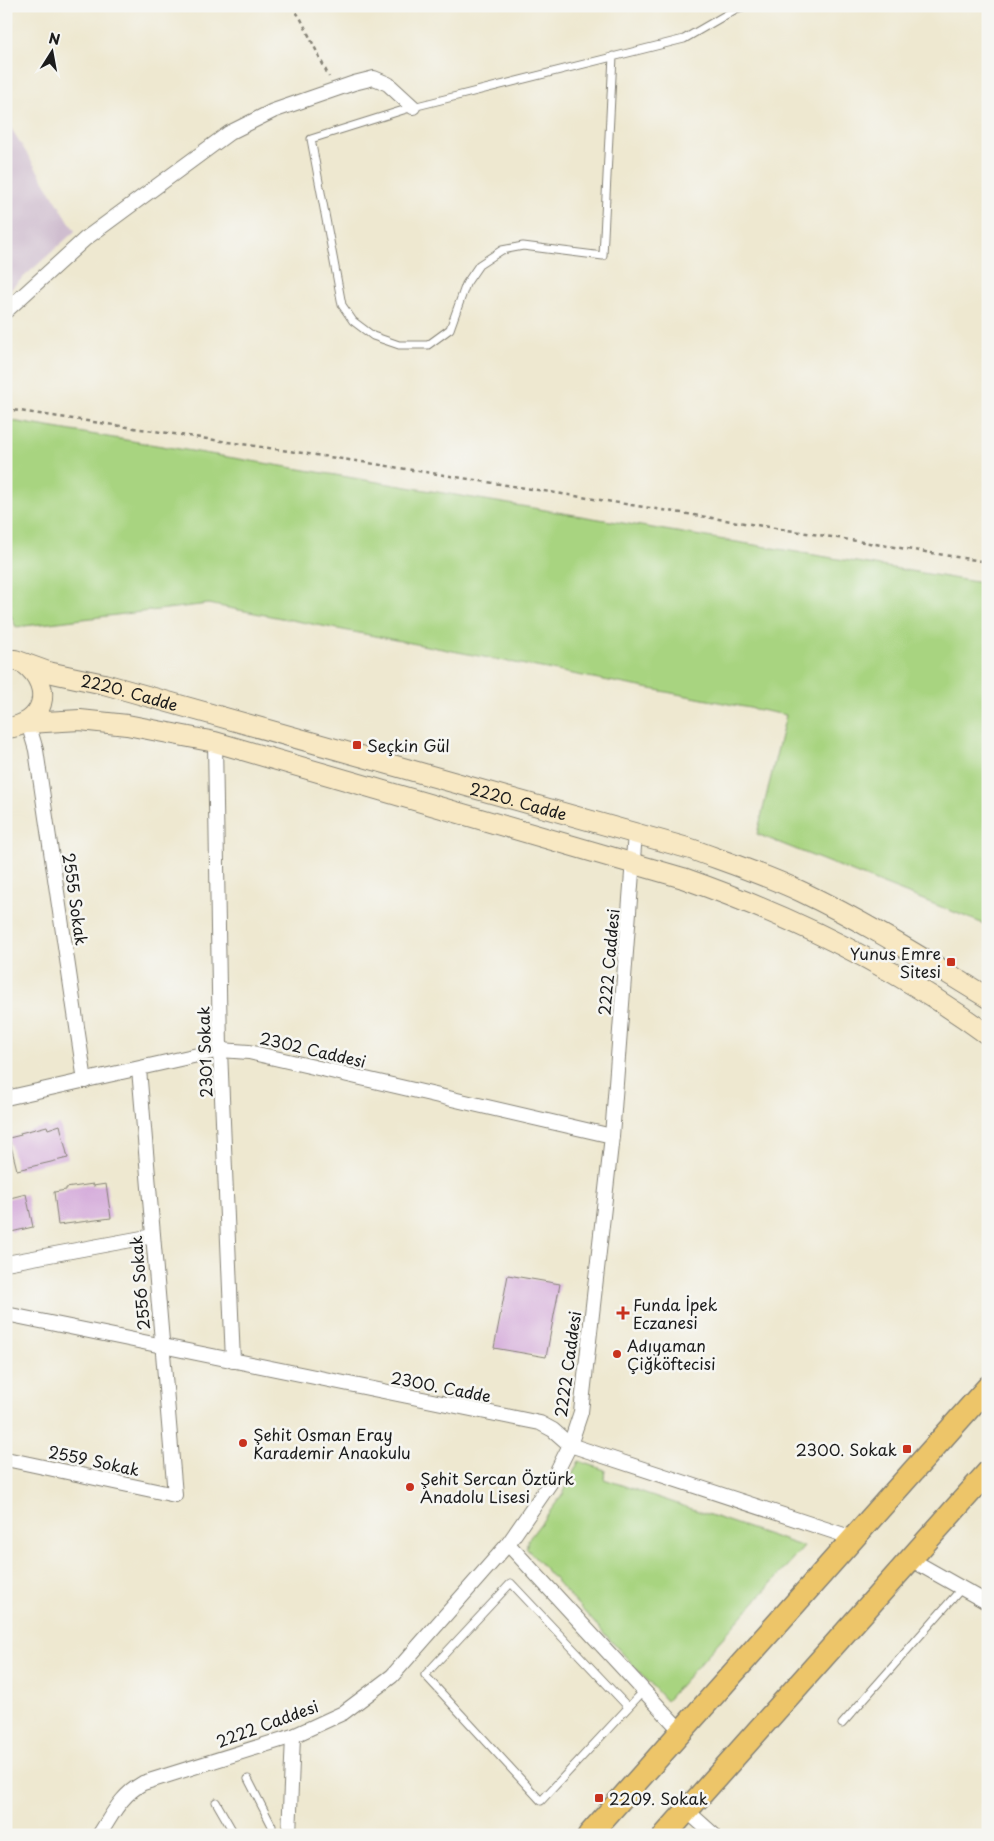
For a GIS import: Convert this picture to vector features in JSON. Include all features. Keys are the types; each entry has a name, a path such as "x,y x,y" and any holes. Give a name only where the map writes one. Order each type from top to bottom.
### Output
{"main road":[{"path":"589,1835 988,1387"},
{"path":"665,1835 988,1472"}],"street":[{"path":"6,311 85,239 229,133 273,111 354,82 374,78 388,84 413,107"},
{"name":"2220. Cadde","path":"16,662 34,672 40,682 43,693 39,710 28,723"},
{"name":"2220. Cadde","path":"16,662 48,672 123,689 692,849 801,892 894,940 988,998"},
{"name":"2220. Cadde","path":"6,728 17,728 28,723 80,720 127,725 215,742 683,878 739,898 797,924 900,978 953,1009 988,1035"},
{"name":"2555 Sokak","path":"28,723 36,750 85,1081"},
{"name":"2301 Sokak","path":"215,742 220,1050 232,1361"},
{"name":"2222 Caddesi","path":"100,1835 130,1791 142,1783 293,1736 343,1713 392,1676 508,1544 553,1480 570,1446 581,1412 612,1136 635,833"},
{"name":"2302 Caddesi","path":"6,1098 220,1050 250,1052 612,1136"},
{"name":"2556 Sokak","path":"139,1069 175,1495"},
{"path":"6,1263 153,1236"},
{"name":"2300. Cadde","path":"6,1314 540,1423 553,1430 570,1446 853,1538"},
{"name":"2559 Sokak","path":"6,1459 175,1495"},
{"path":"508,1544 681,1731"},
{"path":"910,1559 988,1603"},
{"path":"289,1835 293,1736"},
{"path":"686,1810 714,1835"}],"lane":[{"path":"613,56 603,256 523,246 502,250 479,264 466,284 450,329 428,345 399,345 373,336 353,321 342,305 311,139 413,107 613,56 684,39 736,9 746,6"},
{"path":"628,1707 511,1583 425,1675 541,1801 644,1691"},
{"path":"842,1724 962,1588"},
{"path":"248,1779 272,1826 272,1835"},
{"path":"216,1802 235,1835"}],"path":[{"path":"291,6 300,17 335,89"},
{"path":"6,410 366,463 988,562"}],"shaded area":[{"path":"6,120 75,231 6,293"}],"green space":[{"path":"6,420 988,584 988,928 984,924 757,834 786,715 208,604 16,627 6,605"},
{"path":"579,1461 605,1470 604,1479 804,1547 666,1701 526,1548 528,1540 563,1494"}],"building":[{"path":"60,1125 68,1158 17,1170 9,1138 47,1126 48,1129"},
{"path":"93,1184 93,1186 106,1184 111,1218 58,1225 54,1192 66,1190 66,1188"},
{"path":"26,1194 33,1227 11,1232 10,1228 6,1229 6,1199"},
{"path":"508,1275 560,1284 546,1357 494,1348"}],"place":[{"name":"Seçkin Gül","path":"357,745"},
{"name":"Yunus Emre Sitesi","path":"951,962"},
{"name":"Funda İpek Eczanesi","path":"623,1313"},
{"name":"Adıyaman Çiğköftecisi","path":"617,1354"},
{"name":"Şehit Osman Eray Karademir Anaokulu","path":"243,1443"},
{"name":"2300. Sokak","path":"907,1449"},
{"name":"Şehit Sercan Öztürk Anadolu Lisesi","path":"410,1487"},
{"name":"2209. Sokak","path":"599,1798"}]}
